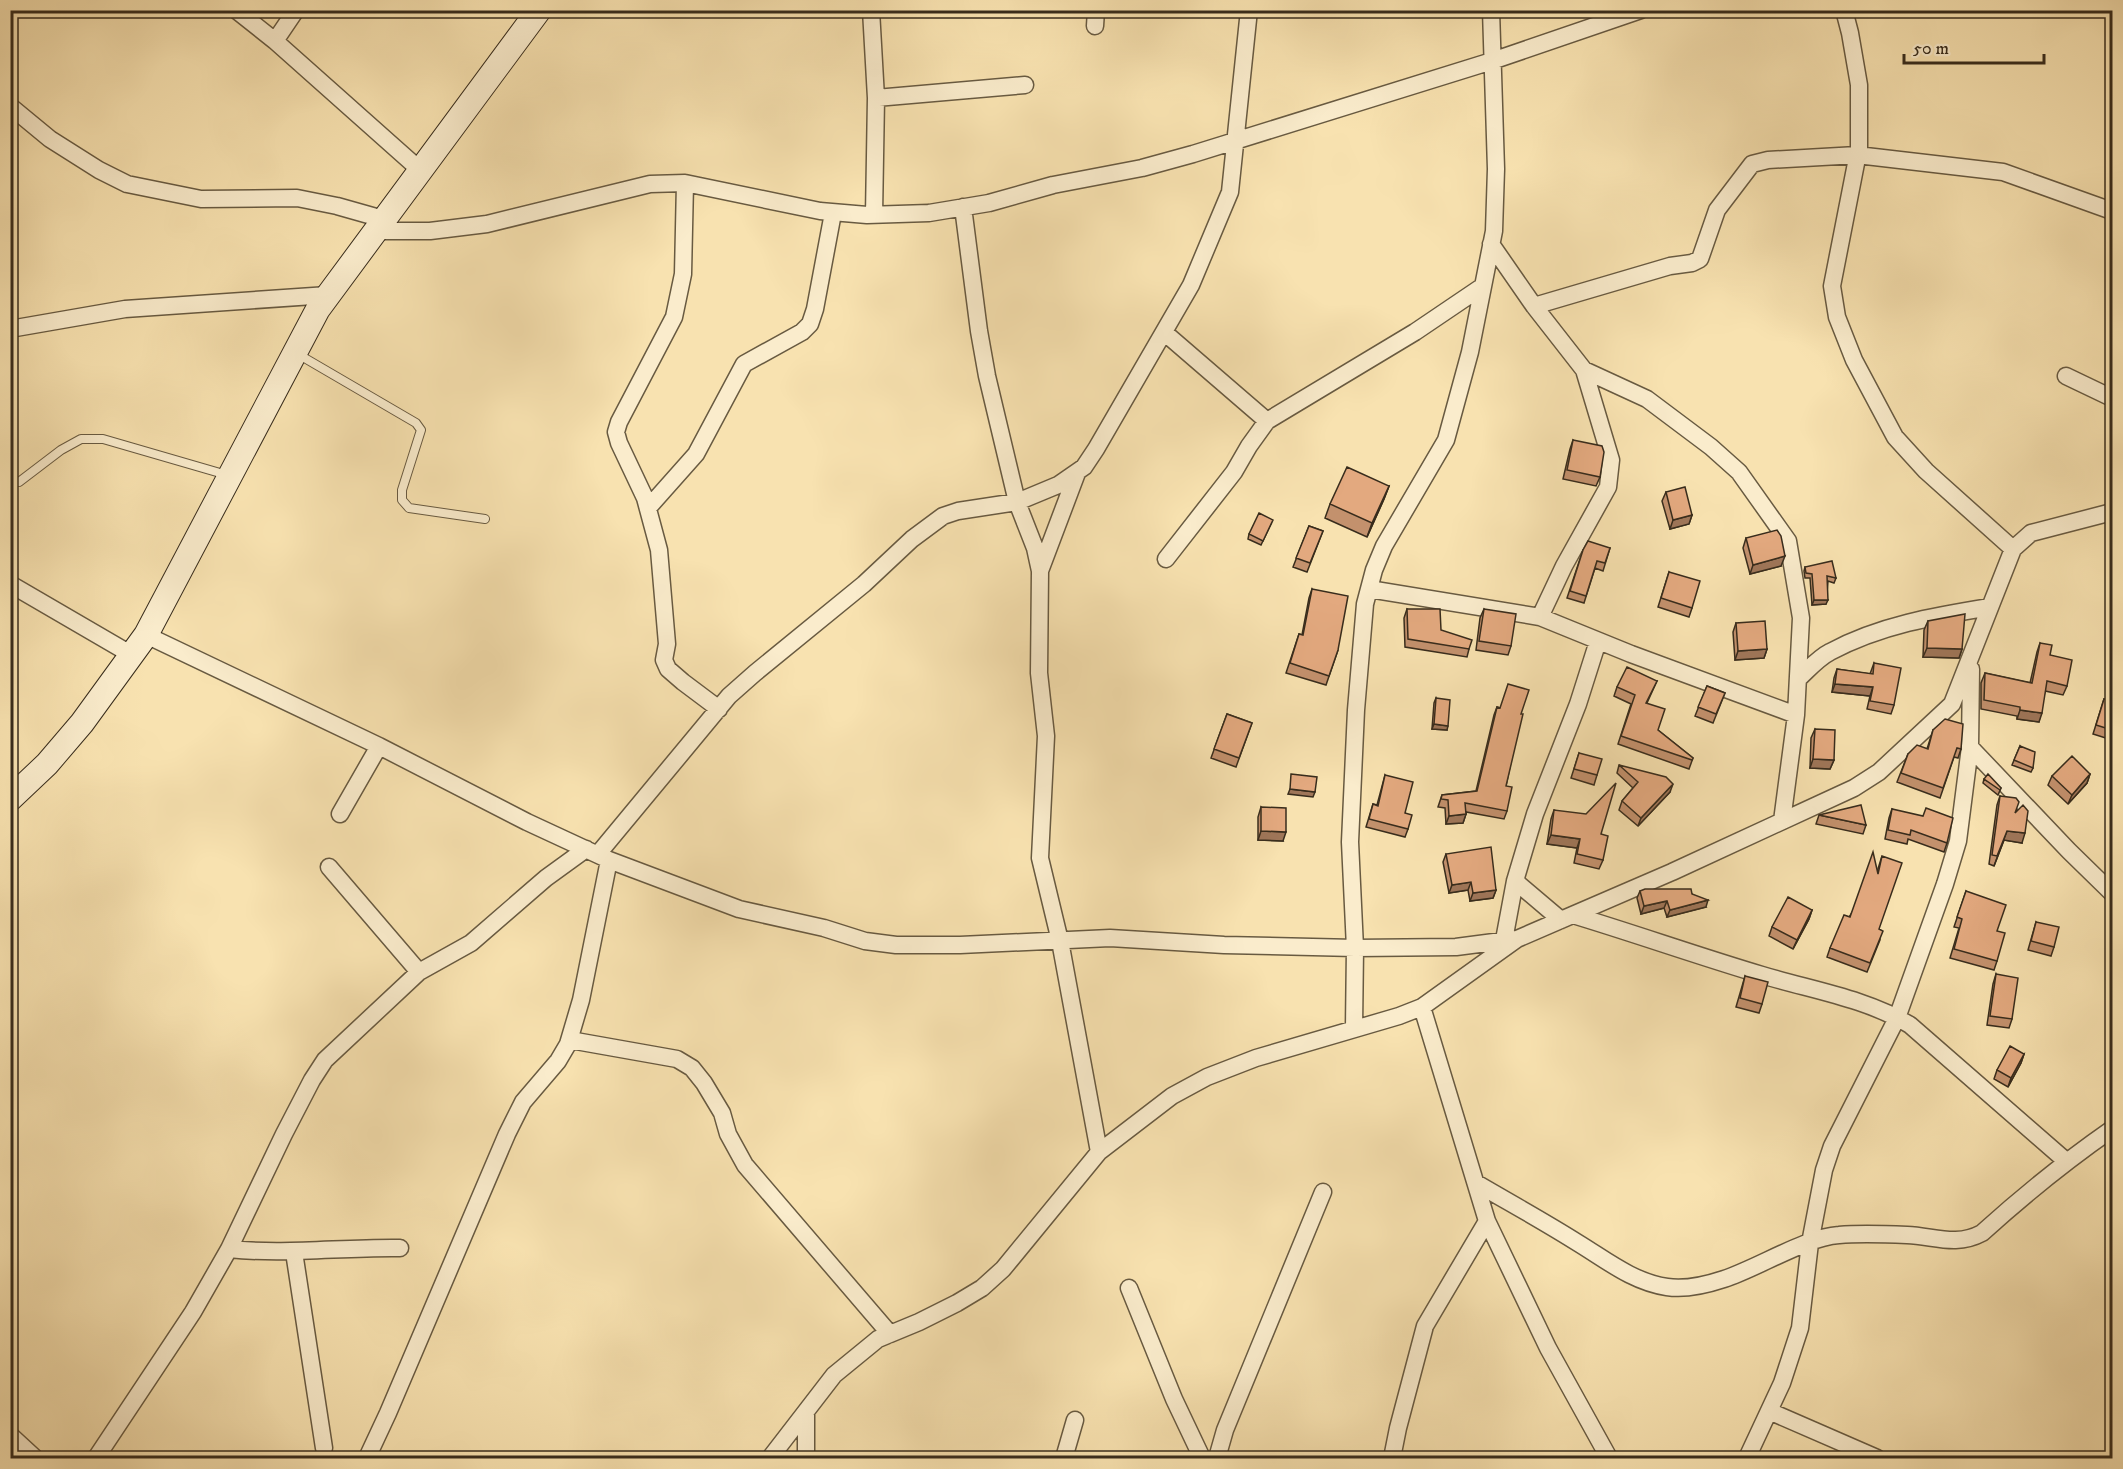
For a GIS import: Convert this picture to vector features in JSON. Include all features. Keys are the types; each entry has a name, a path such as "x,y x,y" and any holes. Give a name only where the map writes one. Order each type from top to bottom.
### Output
{"street":[{"path":"236,10 275,41 420,170"},
{"path":"275,41 296,10"},
{"path":"12,795 47,764 82,723 146,635 318,309 539,10"},
{"path":"871,10 876,98 874,215"},
{"path":"96,1458 193,1312 229,1249 284,1134 325,1060 419,972 471,943 546,878 598,854 719,709 755,673 864,584 912,539 943,516 958,511 1017,502 1058,485 1084,467 1191,285 1230,192 1249,10"},
{"path":"1354,1028 1355,948 1350,842 1356,710 1365,604 1384,546 1446,440 1470,352 1494,231 1496,169 1491,10"},
{"path":"10,106 50,139 99,170 127,184 201,199 297,198 337,206 379,225 430,231 486,224 650,184 685,183 833,213 874,215 929,213 988,203 1053,185 1142,168 1234,142 1492,61 1641,10"},
{"path":"1844,10 1859,85 1857,155 1832,286 1837,317 1854,360 1895,437 1926,471 2013,549"},
{"path":"876,98 1025,85"},
{"path":"1534,306 1700,259 1717,210 1752,165 1768,160 1857,155 2003,172 2112,211"},
{"path":"685,183 683,274 674,317 619,422 616,432 648,508 659,550 667,644 664,660 668,669 719,709"},
{"path":"963,207 987,376 1017,502 1035,548 1040,571 1039,673 1046,736 1040,858 1060,941 1099,1152"},
{"path":"648,508 696,454 744,364 802,332 810,324 815,309 833,213"},
{"path":"1491,244 1534,306 1584,370 1611,460 1608,488 1564,566 1540,617"},
{"path":"1166,559 1234,472 1248,446 1267,421 1415,332 1483,286"},
{"path":"10,329 125,309 328,295"},
{"path":"1164,333 1267,421"},
{"path":"1584,370 1647,399 1711,447 1739,472 1788,541 1802,618 1796,715 1782,821"},
{"path":"2066,376 2112,398"},
{"path":"1040,571 1077,473"},
{"path":"146,635 379,746 527,822 598,854 739,909 824,928 865,941 896,945 939,945 1110,938 1224,945 1355,948 1456,947 1510,940 1567,918 1854,788 1879,772 1952,704 2013,549 2031,533 2112,511"},
{"path":"10,584 132,655"},
{"path":"1369,589 1540,617 1796,715"},
{"path":"1798,679 1828,652 1882,630 1922,618 1990,607"},
{"path":"770,1458 834,1375 878,1339 919,1322 981,1288 1003,1269 1099,1152 1172,1096 1207,1077 1256,1058 1399,1016 1422,1007 1510,940 1515,881 1535,814 1578,704 1598,641"},
{"path":"1747,1458 1782,1383 1800,1328 1810,1243 1824,1170 1832,1146 1897,1018 1958,841 1970,747 1971,659"},
{"path":"340,814 379,746"},
{"path":"1970,747 2112,893"},
{"path":"367,1458 507,1134 523,1102 558,1061 570,1040 581,1000 598,854"},
{"path":"329,867 419,972"},
{"path":"1515,881 1567,918 1871,1006 1897,1018 1910,1025 2066,1161"},
{"path":"1422,1007 1487,1221 1548,1348 1609,1458"},
{"path":"570,1040 677,1059 692,1068 722,1113 728,1134 745,1165 890,1334"},
{"path":"1476,1183 1627,1274 1668,1287 1694,1287 1725,1278 1834,1235 1907,1235 1966,1240 1982,1233 2066,1161 2112,1130"},
{"path":"1217,1458 1225,1430 1323,1192"},
{"path":"1392,1458 1425,1326 1487,1221"},
{"path":"229,1249 294,1252 350,1247 400,1248"},
{"path":"294,1252 324,1448"},
{"path":"1129,1288 1174,1399 1202,1458"},
{"path":"1769,1411 1877,1458"},
{"path":"806,1412 806,1458"},
{"path":"1065,1458 1076,1420"},
{"path":"10,1435 36,1458"}],"lane":[{"path":"295,352 416,423 421,430 402,490 402,500 409,508 485,519"},
{"path":"19,482 61,450 81,439 103,439 230,476"}],"building":[{"path":"1573,440 1602,446 1604,452 1600,477 1567,470"},
{"path":"1347,467 1389,486 1372,523 1330,504"},
{"path":"1685,487 1692,515 1673,520 1666,492"},
{"path":"1259,513 1273,520 1263,541 1249,534"},
{"path":"1309,526 1323,531 1310,563 1296,558"},
{"path":"1777,530 1781,536 1785,556 1753,565 1746,538"},
{"path":"1588,541 1610,548 1605,563 1597,561 1586,596 1570,591"},
{"path":"1832,561 1836,578 1827,576 1828,600 1814,600 1812,574 1806,573 1805,567"},
{"path":"1669,572 1700,581 1692,608 1661,598"},
{"path":"1312,589 1348,596 1338,650 1329,676 1290,663 1299,634 1303,635"},
{"path":"1407,609 1440,609 1441,630 1472,640 1469,649 1408,639"},
{"path":"1484,609 1516,614 1511,646 1479,641"},
{"path":"1965,614 1962,649 1927,648 1928,621"},
{"path":"1765,621 1767,649 1738,651 1736,623"},
{"path":"2040,643 2052,645 2050,655 2072,660 2067,686 2047,681 2042,713 2020,710 2020,707 1984,700 1985,673 2032,683"},
{"path":"1874,663 1901,668 1894,705 1870,701 1873,687 1835,684 1837,669 1873,674"},
{"path":"1627,667 1657,681 1646,703 1665,709 1658,730 1693,758 1692,760 1621,736 1635,695 1617,687"},
{"path":"1508,684 1529,690 1521,714 1523,714 1506,786 1512,787 1507,811 1465,803 1466,814 1449,816 1448,800 1441,799 1442,795 1477,791 1497,707 1500,708"},
{"path":"1707,686 1725,693 1716,714 1698,707"},
{"path":"1436,698 1450,700 1448,726 1434,724"},
{"path":"2104,699 2112,701 2112,730 2096,725"},
{"path":"1227,714 1252,723 1239,758 1214,749"},
{"path":"1945,719 1963,724 1961,749 1957,748 1943,788 1901,773 1908,754 1917,745 1928,749 1933,730"},
{"path":"1815,729 1835,730 1834,760 1813,759"},
{"path":"2020,746 2035,752 2033,768 2014,760"},
{"path":"1579,753 1602,759 1597,775 1574,769"},
{"path":"2072,756 2090,774 2072,795 2052,776"},
{"path":"1619,765 1666,777 1673,784 1641,818 1622,801 1638,782"},
{"path":"1291,774 1317,777 1315,792 1290,789"},
{"path":"1988,774 2001,788 2000,790 1984,779"},
{"path":"1385,775 1413,782 1405,813 1412,815 1408,829 1369,819 1373,804 1378,806"},
{"path":"1616,783 1601,834 1608,836 1603,860 1577,854 1580,839 1551,835 1554,810 1586,814"},
{"path":"2000,796 2016,798 2019,802 2015,813 2023,805 2028,811 2025,833 2007,831 1997,856 1992,855"},
{"path":"1861,805 1866,825 1819,815"},
{"path":"1261,807 1286,808 1286,832 1261,831"},
{"path":"1926,808 1953,818 1947,843 1911,830 1910,835 1888,830 1892,809 1923,816"},
{"path":"1491,847 1496,890 1473,893 1471,882 1452,885 1446,854"},
{"path":"1873,852 1878,874 1882,856 1902,863 1879,929 1883,931 1870,963 1830,948 1844,915 1850,917"},
{"path":"1645,889 1691,889 1692,894 1708,900 1670,910 1667,901 1644,906 1640,891"},
{"path":"1966,891 2006,905 1997,931 2005,933 1997,961 1954,949 1962,919 1957,917"},
{"path":"1788,897 1812,910 1797,940 1772,927"},
{"path":"2036,922 2059,927 2054,947 2031,941"},
{"path":"1996,974 2018,978 2012,1019 1990,1016"},
{"path":"1745,976 1768,982 1762,1004 1740,998"},
{"path":"2010,1046 2024,1054 2011,1078 1997,1070"}]}
